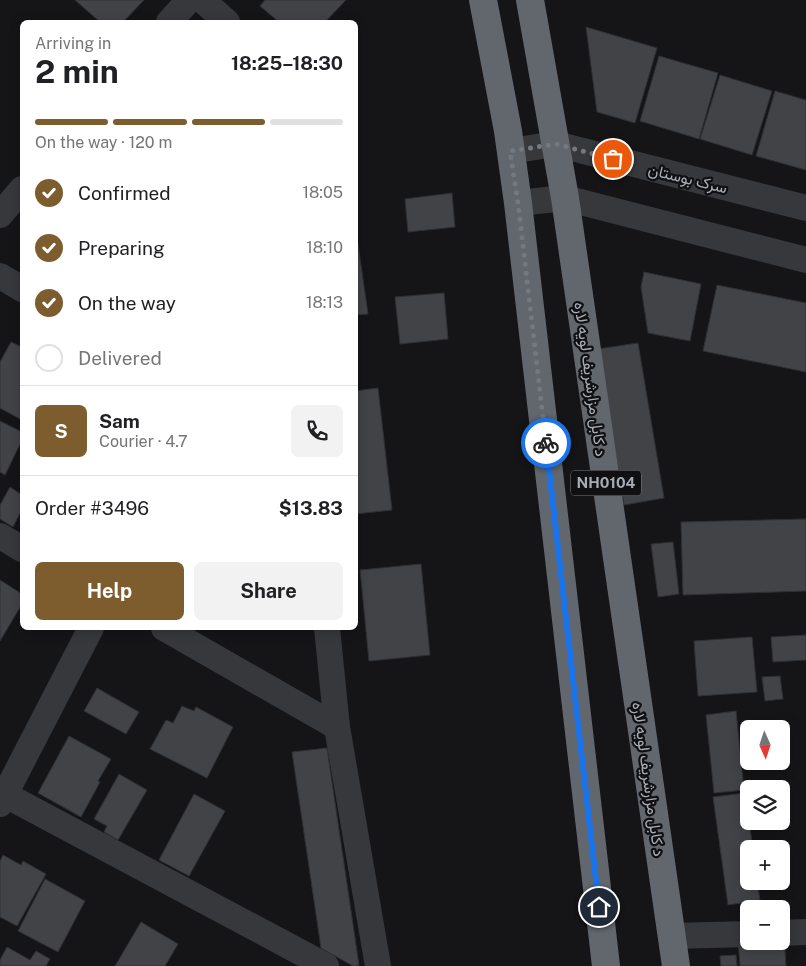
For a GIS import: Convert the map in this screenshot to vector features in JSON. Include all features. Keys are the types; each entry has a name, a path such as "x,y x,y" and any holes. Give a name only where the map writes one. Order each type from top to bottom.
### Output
{"highway":[{"name":"NH0104","path":"484,0 518,203 606,966"},
{"name":"د کابل مزارشریف لویه لاره","path":"530,0 565,198 676,966"}],"street":[{"path":"171,20 189,0"},
{"path":"202,0 224,20"},
{"name":"سرک بوستان","path":"510,151 556,144 806,208"},
{"path":"0,215 20,191"},
{"path":"518,203 565,198 806,260"},
{"path":"0,276 20,288"},
{"path":"0,536 20,547"},
{"path":"90,630 2,797 326,966"},
{"path":"167,630 337,727"},
{"path":"327,630 337,727 378,966"},
{"path":"790,933 806,932"},
{"path":"672,936 740,934"}],"building":[{"path":"75,0 144,0 125,20 98,20"},
{"path":"265,0 346,0 327,20 277,20 260,6"},
{"path":"586,27 657,48 635,123 597,112"},
{"path":"659,56 718,73 699,139 640,121"},
{"path":"720,75 772,91 752,155 700,139"},
{"path":"775,91 806,100 806,170 756,156"},
{"path":"452,193 455,227 408,232 405,199"},
{"path":"358,244 368,314 358,315"},
{"path":"644,272 701,284 690,341 648,333 641,287"},
{"path":"717,285 806,303 806,372 703,351"},
{"path":"444,293 448,339 400,344 395,297"},
{"path":"11,342 20,346 20,419 0,408 0,362"},
{"path":"638,343 664,498 624,505 598,349"},
{"path":"378,388 392,510 358,514 358,391"},
{"path":"0,421 20,431 20,444 5,475 0,472"},
{"path":"10,487 20,494 20,513 13,527 0,519 0,505"},
{"path":"806,519 806,591 683,595 681,522"},
{"path":"673,542 679,594 658,597 651,544"},
{"path":"421,564 430,655 369,661 360,570"},
{"path":"0,580 20,593 20,607 0,641"},
{"path":"806,635 806,660 773,662 771,637"},
{"path":"752,637 757,692 698,696 694,641"},
{"path":"780,676 783,699 765,701 762,677"},
{"path":"97,688 139,712 126,734 84,711"},
{"path":"182,706 194,711 196,707 233,727 207,778 150,749 166,720 173,723"},
{"path":"736,711 740,770 742,770 743,780 740,780 740,790 714,793 706,715"},
{"path":"69,736 111,759 81,817 38,793"},
{"path":"327,748 359,965 356,966 321,948 292,752"},
{"path":"119,774 147,790 118,840 104,832 107,826 94,819"},
{"path":"194,794 225,811 189,876 159,860"},
{"path":"740,794 740,830 750,830 752,840 740,840 740,890 758,890 760,900 740,900 740,903 728,905 713,797"},
{"path":"3,855 21,865 23,861 46,874 17,926 0,917 0,861"},
{"path":"45,879 85,901 58,952 18,931"},
{"path":"141,922 178,944 165,966 115,966"},
{"path":"738,939 740,939 740,950 785,950 786,966 740,966"},
{"path":"7,947 30,960 36,951 50,959 46,966 0,966 0,960"},
{"path":"736,955 737,966 721,966 720,956"}],"way so far":[{"path":"546,443 518,203 510,151 556,144 613,159"}],"route":[{"path":"546,443 599,907"}]}
